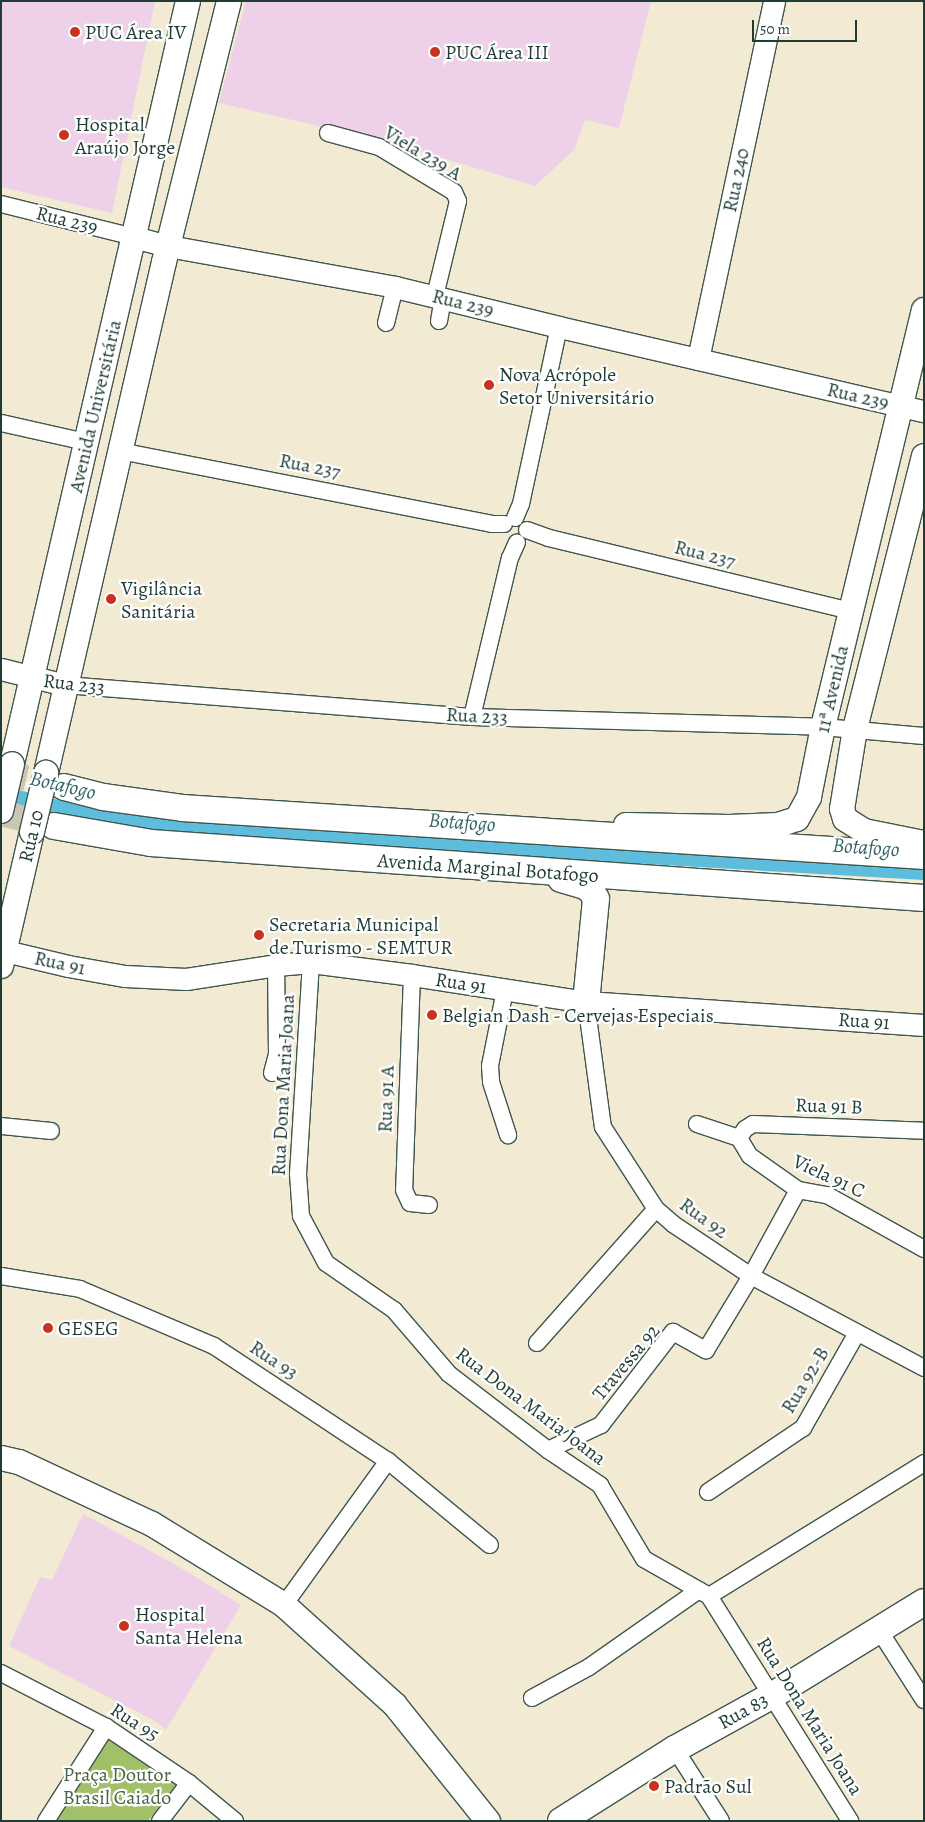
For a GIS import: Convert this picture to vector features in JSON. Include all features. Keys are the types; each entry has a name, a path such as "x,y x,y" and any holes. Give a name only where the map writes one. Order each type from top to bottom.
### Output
{"main road":[{"name":"Avenida Universitária","path":"1,811 188,1"},
{"name":"Avenida Universitária","path":"63,695 168,246 229,1"},
{"name":"11ª Avenida","path":"545,832 580,824 729,827 778,825 797,819 809,797 822,727 851,611 913,409 924,310"},
{"name":"11ª Avenida","path":"924,456 855,729 842,809 845,819 864,831 924,843"},
{"name":"Rua 10","path":"2,956 43,829 55,780 63,695"},
{"name":"Avenida Marginal Botafogo","path":"55,780 102,797 182,808 924,856"},
{"name":"Avenida Marginal Botafogo","path":"43,829 151,843 924,898"},
{"path":"447,865 472,874 560,879 585,886 591,890 596,899 596,915 586,1002"},
{"path":"1,1458 19,1462 152,1524 284,1605 395,1705 488,1821"},
{"name":"Rua 83","path":"561,1821 675,1748 773,1694 924,1602"}],"street":[{"name":"Rua 240","path":"698,359 774,1"},
{"name":"Viela 239 A","path":"328,133 379,147 454,192 458,201 439,297 439,321"},
{"name":"Rua 239","path":"1,204 168,246 395,287 913,409"},
{"path":"386,323 395,287"},
{"path":"472,717 510,558 513,527 559,327"},
{"path":"1,424 86,442"},
{"name":"Rua 237","path":"120,451 513,527 549,538 851,611"},
{"name":"Rua 233","path":"1,669 32,678 63,695 472,717 822,727 924,736"},
{"name":"Rua 91","path":"2,956 125,976 177,979 276,964 311,962 412,975 586,1002 924,1025"},
{"name":"Rua Dona Maria Joana","path":"311,962 298,1174 301,1216 326,1264 394,1310 449,1374 548,1450 600,1485 644,1560 704,1593 773,1694 850,1821"},
{"name":"Rua Dona Maria Joana","path":"274,1070 277,1054 276,964"},
{"name":"Rua 91 A","path":"412,975 404,1190 410,1204 429,1205"},
{"path":"505,990 490,1066 491,1082 508,1135"},
{"name":"Rua 92","path":"586,1002 603,1127 656,1209 673,1224 751,1276 924,1368"},
{"path":"697,1124 739,1138"},
{"name":"Rua 91 B","path":"739,1138 745,1128 754,1124 924,1131"},
{"path":"1,1126 51,1131"},
{"name":"Viela 91 C","path":"739,1138 750,1156 798,1190 827,1195 924,1249"},
{"name":"Travessa 92","path":"548,1450 601,1425 673,1332 706,1350 751,1276 798,1190"},
{"path":"537,1343 656,1209"},
{"name":"Rua 93","path":"1,1276 80,1289 214,1346 388,1461 490,1545"},
{"name":"Rua 92-B","path":"708,1492 803,1428 857,1333"},
{"path":"284,1605 388,1461"},
{"path":"532,1698 589,1667 704,1593 924,1463"},
{"path":"879,1630 924,1700"},
{"name":"Rua 95","path":"1,1673 106,1727 189,1783 235,1821"},
{"path":"46,1821 106,1727"},
{"path":"675,1748 721,1821"},
{"path":"160,1821 189,1783"}],"shaded area":[{"name":"Hospital Araújo Jorge","path":"1,1 155,1 112,213 1,187"},
{"name":"PUC Área III","path":"246,1 651,1 619,128 585,120 574,150 535,186 396,144 219,103"},
{"name":"Hospital Santa Helena","path":"83,1514 176,1565 241,1605 166,1730 155,1721 9,1646 40,1577 52,1580"}],"green space":[{"name":"Praça Doutor Brasil Caiado","path":"107,1736 177,1784 148,1821 56,1821"}],"waterway":[{"name":"Botafogo","path":"1,793 81,813 171,826 280,835 924,872"}],"tunnel":[{"path":"1,772 64,787"},
{"path":"1,813 54,826"}],"place":[{"name":"PUC Área IV","path":"75,32"},
{"name":"PUC Área III","path":"435,52"},
{"name":"Hospital Araújo Jorge","path":"64,135"},
{"name":"Nova Acrópole Setor Universitário","path":"489,385"},
{"name":"Vigilância Sanitária","path":"111,599"},
{"name":"Secretaria Municipal de Turismo - SEMTUR","path":"259,935"},
{"name":"Belgian Dash - Cervejas Especiais","path":"432,1015"},
{"name":"GESEG","path":"48,1328"},
{"name":"Hospital Santa Helena","path":"124,1626"},
{"name":"Padrão Sul","path":"654,1786"}]}
